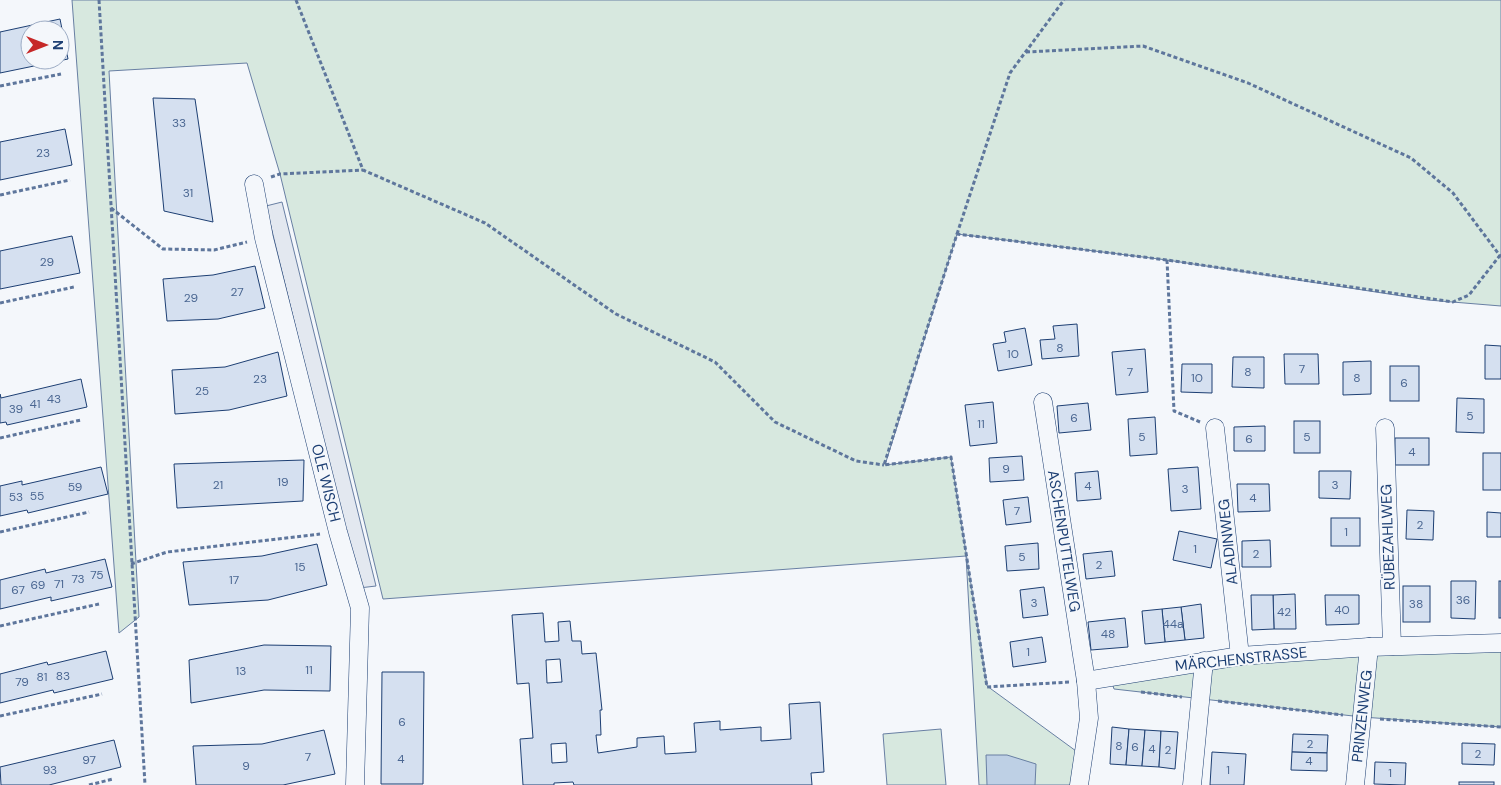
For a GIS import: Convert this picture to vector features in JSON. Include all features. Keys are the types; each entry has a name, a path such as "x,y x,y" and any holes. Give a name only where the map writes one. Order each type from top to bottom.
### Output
{"street":[{"name":"OLE WISCH","path":"254,184 264,238 338,532 360,608 355,785"},
{"name":"ASCHENPUTTELWEG","path":"1043,402 1086,681"},
{"name":"ALADINWEG","path":"1215,428 1240,656"},
{"name":"RÜBEZAHLWEG","path":"1384,428 1392,646"},
{"name":"MÄRCHENSTRASSE","path":"1086,681 1240,656 1369,647 1501,642"},
{"name":"PRINZENWEG","path":"1355,785 1369,647"},
{"path":"1192,785 1204,661"},
{"path":"1079,785 1089,718 1086,681"}],"path":[{"path":"99,0 145,785"},
{"path":"296,0 363,170"},
{"path":"884,465 1010,73 1064,0"},
{"path":"957,234 1167,260 1453,302 1469,295 1500,255 1453,193 1411,158 1248,83 1143,46 1026,52"},
{"path":"0,86 61,74"},
{"path":"254,184 280,174 363,170 485,223 616,314 715,362 775,422 856,461 884,465 951,457 987,687 1086,681"},
{"path":"0,195 70,180"},
{"path":"111,208 163,249 214,250 264,238"},
{"path":"1167,260 1174,412 1215,428"},
{"path":"0,302 74,287"},
{"path":"0,438 81,420"},
{"path":"0,532 89,512"},
{"path":"131,564 166,552 338,532"},
{"path":"0,626 99,604"},
{"path":"1133,692 1362,717 1501,727"},
{"path":"0,716 102,694"},
{"path":"89,785 113,779"}],"shaded area":[{"path":"72,0 1501,0 1501,306 1428,300 1167,260 957,234 885,465 951,457 987,686 1076,751 1071,785 979,785 966,556 383,599 280,174 247,63 109,71 139,617 119,633"},
{"path":"282,202 376,586 359,588 266,206"},
{"path":"1501,643 1501,727 1362,717 1114,689 1110,677 1204,661"},
{"path":"941,729 946,785 887,785 883,734"}],"water":[{"path":"986,755 1007,755 1036,764 1035,785 987,785"}],"building":[{"path":"20,28 20,69 0,73 0,32"},
{"path":"153,98 195,99 213,222 164,211"},
{"path":"65,129 72,165 0,180 0,142"},
{"path":"72,236 80,273 0,289 0,251"},
{"path":"255,266 265,308 218,319 167,321 163,279 213,275"},
{"path":"1077,324 1079,356 1042,359 1040,340 1055,339 1053,326"},
{"path":"1025,328 1032,365 998,371 993,344 1006,342 1004,332"},
{"path":"1485,345 1501,346 1501,379 1485,379"},
{"path":"1145,349 1148,392 1116,395 1112,352"},
{"path":"278,352 287,396 229,410 175,414 172,370 225,367"},
{"path":"1284,354 1318,354 1319,384 1285,384"},
{"path":"1233,357 1264,357 1264,388 1232,387"},
{"path":"1371,361 1371,394 1343,395 1343,362"},
{"path":"1182,364 1212,364 1212,393 1181,392"},
{"path":"1390,366 1419,366 1419,401 1390,401"},
{"path":"81,379 87,407 7,425 6,422 0,423 0,394 1,398"},
{"path":"1457,398 1484,399 1484,433 1456,432"},
{"path":"993,402 997,443 970,446 965,405"},
{"path":"1088,403 1091,430 1059,433 1057,406"},
{"path":"1155,417 1157,454 1130,456 1128,419"},
{"path":"1294,421 1320,421 1320,453 1294,453"},
{"path":"1265,426 1265,451 1234,451 1234,427"},
{"path":"1395,438 1429,438 1429,465 1395,465"},
{"path":"1483,453 1501,453 1501,490 1483,490"},
{"path":"1022,456 1024,480 990,482 989,458"},
{"path":"304,460 303,501 177,508 174,464"},
{"path":"101,467 108,494 28,513 27,510 0,516 0,486 22,481 22,485"},
{"path":"1198,467 1201,509 1171,511 1168,469"},
{"path":"1098,471 1101,499 1077,501 1075,473"},
{"path":"1319,471 1351,471 1350,499 1319,498"},
{"path":"1237,484 1269,484 1270,511 1238,512"},
{"path":"1028,497 1031,522 1006,525 1003,500"},
{"path":"1407,510 1434,511 1433,540 1406,539"},
{"path":"1487,512 1501,513 1501,537 1487,537"},
{"path":"1331,518 1360,518 1360,546 1331,546"},
{"path":"1179,531 1217,539 1211,568 1173,560"},
{"path":"1270,540 1271,567 1242,567 1242,541"},
{"path":"1038,543 1039,569 1007,571 1005,546"},
{"path":"317,544 327,585 268,600 189,605 183,562 262,556"},
{"path":"1112,551 1115,576 1086,579 1083,554"},
{"path":"105,559 112,587 51,601 51,597 0,609 0,580 45,569 46,573"},
{"path":"1451,581 1476,581 1475,619 1451,618"},
{"path":"1499,581 1501,581 1501,618 1499,618"},
{"path":"1403,586 1430,586 1430,622 1403,622"},
{"path":"1044,587 1048,615 1023,618 1020,590"},
{"path":"1295,594 1296,629 1274,629 1273,595"},
{"path":"1251,595 1273,595 1274,629 1252,630"},
{"path":"1325,595 1359,595 1359,624 1326,625"},
{"path":"1201,604 1204,638 1185,640 1181,607"},
{"path":"1181,607 1185,640 1165,642 1162,609"},
{"path":"1162,609 1165,642 1145,644 1142,611"},
{"path":"543,613 545,642 559,641 558,622 570,621 572,641 581,641 582,654 596,653 602,710 600,710 601,735 596,735 598,753 637,747 637,738 664,736 665,754 696,752 694,723 720,721 720,730 761,727 761,741 791,739 789,704 820,702 824,772 811,773 812,785 574,785 573,782 554,783 554,785 523,785 520,739 533,738 529,683 517,684 512,615","holes":["560,659 562,682 547,683 546,660","566,743 567,762 552,763 551,744"]},
{"path":"1125,618 1128,647 1091,650 1088,622"},
{"path":"1042,637 1046,662 1013,667 1010,642"},
{"path":"264,645 331,646 330,691 264,690 191,703 189,660"},
{"path":"106,651 113,679 54,693 53,690 0,703 0,674 47,662 48,665"},
{"path":"382,672 424,672 423,784 381,784"},
{"path":"1112,727 1129,729 1126,765 1110,764"},
{"path":"1129,729 1145,730 1142,766 1126,765"},
{"path":"324,730 335,774 283,785 196,785 193,746 262,744"},
{"path":"1145,730 1161,731 1159,767 1142,766"},
{"path":"1161,731 1178,732 1175,769 1159,767"},
{"path":"1293,734 1328,735 1327,753 1292,752"},
{"path":"114,740 121,767 49,785 1,785 0,767"},
{"path":"1462,743 1495,744 1494,765 1462,764"},
{"path":"1212,752 1246,754 1244,785 1210,785"},
{"path":"1292,752 1327,753 1327,771 1291,770"},
{"path":"1375,762 1406,763 1405,785 1374,784"},
{"path":"1459,782 1494,782 1494,785 1459,785"}]}
